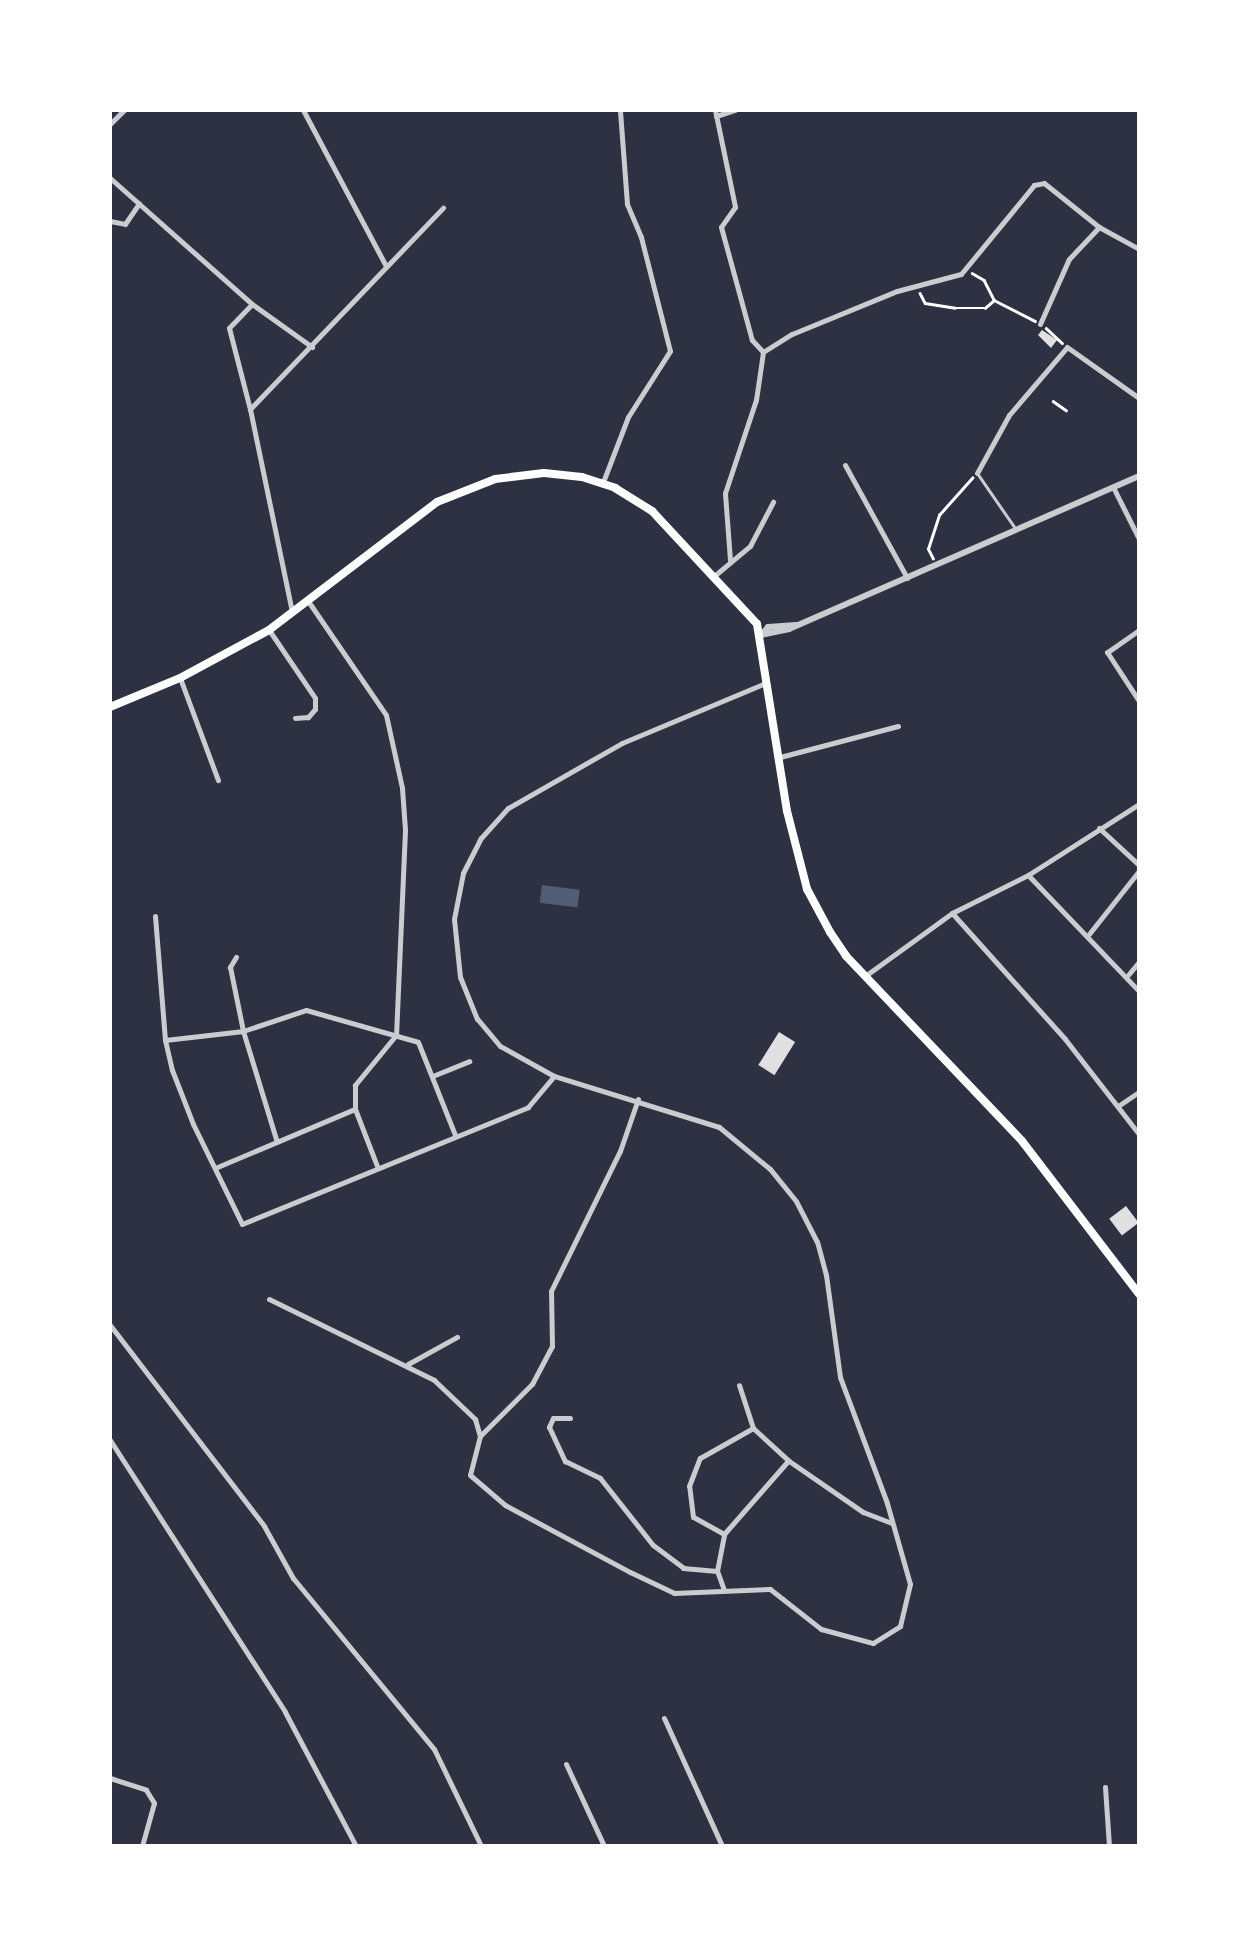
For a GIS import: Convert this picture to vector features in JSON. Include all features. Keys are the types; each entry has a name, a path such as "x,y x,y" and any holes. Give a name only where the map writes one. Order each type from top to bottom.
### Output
{"main road":[{"path":"110,707 180,678 269,630 437,502 496,479 532,475 603,482 652,511 750,614 761,635 763,684 807,889 830,932 866,976 1022,1140 1139,1294"}],"street":[{"path":"110,124 124,110"},
{"path":"303,110 386,266"},
{"path":"603,482 628,417 670,352 641,237 627,204 620,110"},
{"path":"735,110 715,113 735,207 721,228 752,340 763,352"},
{"path":"110,178 252,304 312,346"},
{"path":"730,560 726,493 756,400 763,352 792,334 966,270 1034,185 1044,183 1099,227 1139,248"},
{"path":"110,221 126,224 140,204"},
{"path":"250,409 443,208"},
{"path":"1040,324 1069,260 1099,227"},
{"path":"252,304 228,328 250,409 292,612"},
{"path":"977,474 1008,415 1067,347 1139,398"},
{"path":"844,465 907,578"},
{"path":"761,635 797,625 1139,476"},
{"path":"1113,487 1139,538"},
{"path":"713,577 750,546 773,502"},
{"path":"308,602 386,715 396,746 405,830 396,1034 356,1085 355,1109 377,1166"},
{"path":"269,630 315,698 315,709 308,716 295,718"},
{"path":"1139,630 1107,652 1139,701"},
{"path":"180,678 218,780"},
{"path":"638,1099 620,1151 551,1291 552,1346 532,1384 480,1436 470,1475 505,1505 674,1592 770,1589 821,1629 873,1643 900,1626 910,1584 840,1378 826,1275 806,1216 770,1169 719,1127 638,1099 554,1076 500,1046 477,1019 460,977 454,919 462,873 482,838 508,808 622,743 763,684"},
{"path":"777,758 898,726"},
{"path":"866,976 952,914 1028,875 1139,804"},
{"path":"1089,934 1139,868 1099,828"},
{"path":"1028,875 1089,934 1139,991"},
{"path":"952,914 1065,1039 1139,1134"},
{"path":"155,916 166,1040 193,1124 242,1224 528,1107 554,1076"},
{"path":"236,957 230,967 243,1030 277,1142"},
{"path":"1127,976 1139,962"},
{"path":"166,1040 243,1030 306,1010 396,1034 418,1042 435,1075 455,1135"},
{"path":"435,1075 468,1061"},
{"path":"1118,1106 1139,1092"},
{"path":"215,1168 355,1109"},
{"path":"269,1299 434,1380 475,1419 480,1436"},
{"path":"110,1325 264,1526 293,1578 434,1749 481,1846"},
{"path":"408,1364 457,1337"},
{"path":"740,1385 753,1428 789,1460 863,1512 891,1523"},
{"path":"570,1418 553,1418 550,1427 564,1461 600,1478 653,1544 683,1568 717,1571"},
{"path":"724,1534 694,1518 689,1503 692,1472 700,1458 753,1428"},
{"path":"110,1440 285,1712 356,1846"},
{"path":"724,1590 717,1571 724,1534 789,1460"},
{"path":"664,1718 722,1846"},
{"path":"566,1764 604,1846"},
{"path":"110,1778 146,1790 154,1802 142,1846"},
{"path":"1105,1787 1109,1846"}],"lane":[{"path":"977,474 1016,530"}],"path":[{"path":"915,286 925,303 985,308 994,300 984,280 966,270"},
{"path":"1053,401 1066,410"},
{"path":"936,566 928,549 933,528 946,505 977,474"}],"water":[{"path":"542,885 580,890 578,907 540,903"}],"building":[{"path":"1042,330 1057,340 1051,348 1038,335"},
{"path":"779,1032 795,1042 774,1075 758,1065"},
{"path":"1126,1206 1139,1223 1122,1235 1109,1219"}]}
